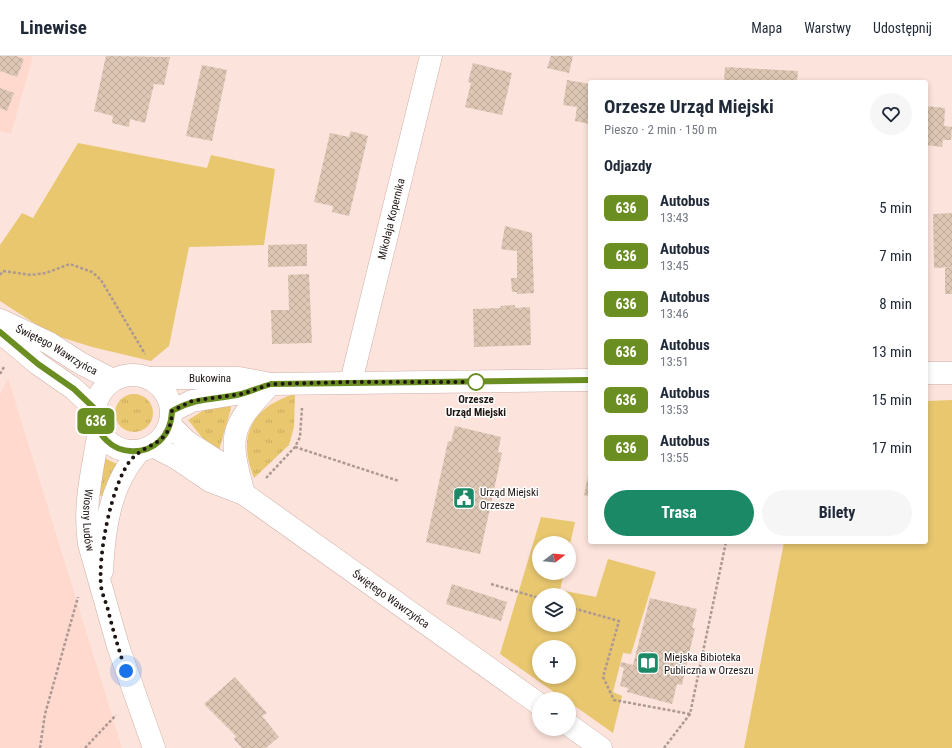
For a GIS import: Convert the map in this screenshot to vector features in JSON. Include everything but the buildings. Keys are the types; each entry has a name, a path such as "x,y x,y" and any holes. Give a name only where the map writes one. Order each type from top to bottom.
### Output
{"street":[{"name":"Mikołaja Kopernika","path":"351,382 431,56"},
{"name":"Świętego Wawrzyńca","path":"0,320 49,343 80,363 113,380"},
{"name":"Świętego Wawrzyńca","path":"0,332 38,364 74,389 95,409"},
{"name":"Bukowina","path":"147,367 240,378 271,384 588,380"},
{"path":"147,367 154,381 164,391 171,418 163,438 146,449 126,451 113,446 99,430 95,416 95,409 103,390 113,380 127,375 141,375 147,367"},
{"path":"928,373 952,374"},
{"name":"Bukowina","path":"171,418 192,401 242,394 271,384"},
{"path":"252,488 233,451 236,431 244,413 271,384"},
{"name":"Świętego Wawrzyńca","path":"171,418 186,441 222,464 229,471 532,699"},
{"name":"Wiosny Ludów","path":"99,430 89,484 86,512 89,544 125,668 154,748"},
{"name":"Świętego Wawrzyńca","path":"146,449 176,458 210,481 252,488"},
{"name":"Wiosny Ludów","path":"101,586 103,548 111,506 124,471 146,449"},
{"path":"576,730 601,748"}],"path":[{"path":"0,275 3,271 24,275 40,274 70,264 92,272 101,280 147,367"},
{"path":"252,488 295,447 300,437 302,403"},
{"path":"295,447 399,481"},
{"path":"664,748 690,714 726,544"},
{"path":"491,584 532,596"},
{"path":"40,748 45,714 78,594"},
{"path":"576,609 619,621 603,677 614,700 690,714"},
{"path":"85,748 118,713"}],"shaded area":[{"path":"0,56 33,56 11,134 0,131"},
{"path":"8,378 122,748 0,748 0,395"}],"green space":[{"path":"78,143 207,168 211,155 275,169 264,245 189,247 169,346 151,361 92,347 51,334 0,301 0,245 22,213 33,218"},
{"path":"130,394 138,394 148,399 152,406 152,420 148,427 138,432 130,432 120,427 118,424 115,417 115,409 120,399 123,397"},
{"path":"295,394 294,427 289,445 254,478 249,463 247,449 248,436 252,425 258,415 268,407"},
{"path":"952,400 952,748 744,748 784,544 928,544 928,401"},
{"path":"231,406 219,450 209,446 188,420 209,407"},
{"path":"104,458 117,464 105,497 96,494"},
{"path":"541,517 575,522 572,536 535,536"},
{"path":"532,547 532,580 562,580 560,588 532,588 532,632 576,632 576,593 596,597 608,559 656,572 631,654 623,653 613,692 622,696 613,733 576,707 576,692 554,692 543,684 576,684 576,640 532,640 532,676 500,654"}],"bus line":[{"name":"636","path":"0,332 38,364 74,389 95,409 96,423 102,436 107,441 119,449 133,452 153,446 163,438 170,425 172,411 183,405 192,401 242,394 271,384 305,382 532,382 588,380"}],"place":[{"name":"Orzesze Urząd Miejski","path":"476,382"},
{"name":"Urząd Miejski Orzesze","path":"464,498"},
{"name":"Miejska Bibioteka Publiczna w Orzeszu","path":"648,663"}],"route":[{"path":"126,671 101,586 103,548 114,494 124,471 140,451 153,446 163,438 170,425 172,411 192,401 242,394 271,384 305,382 351,382 480,382 476,382"}]}
